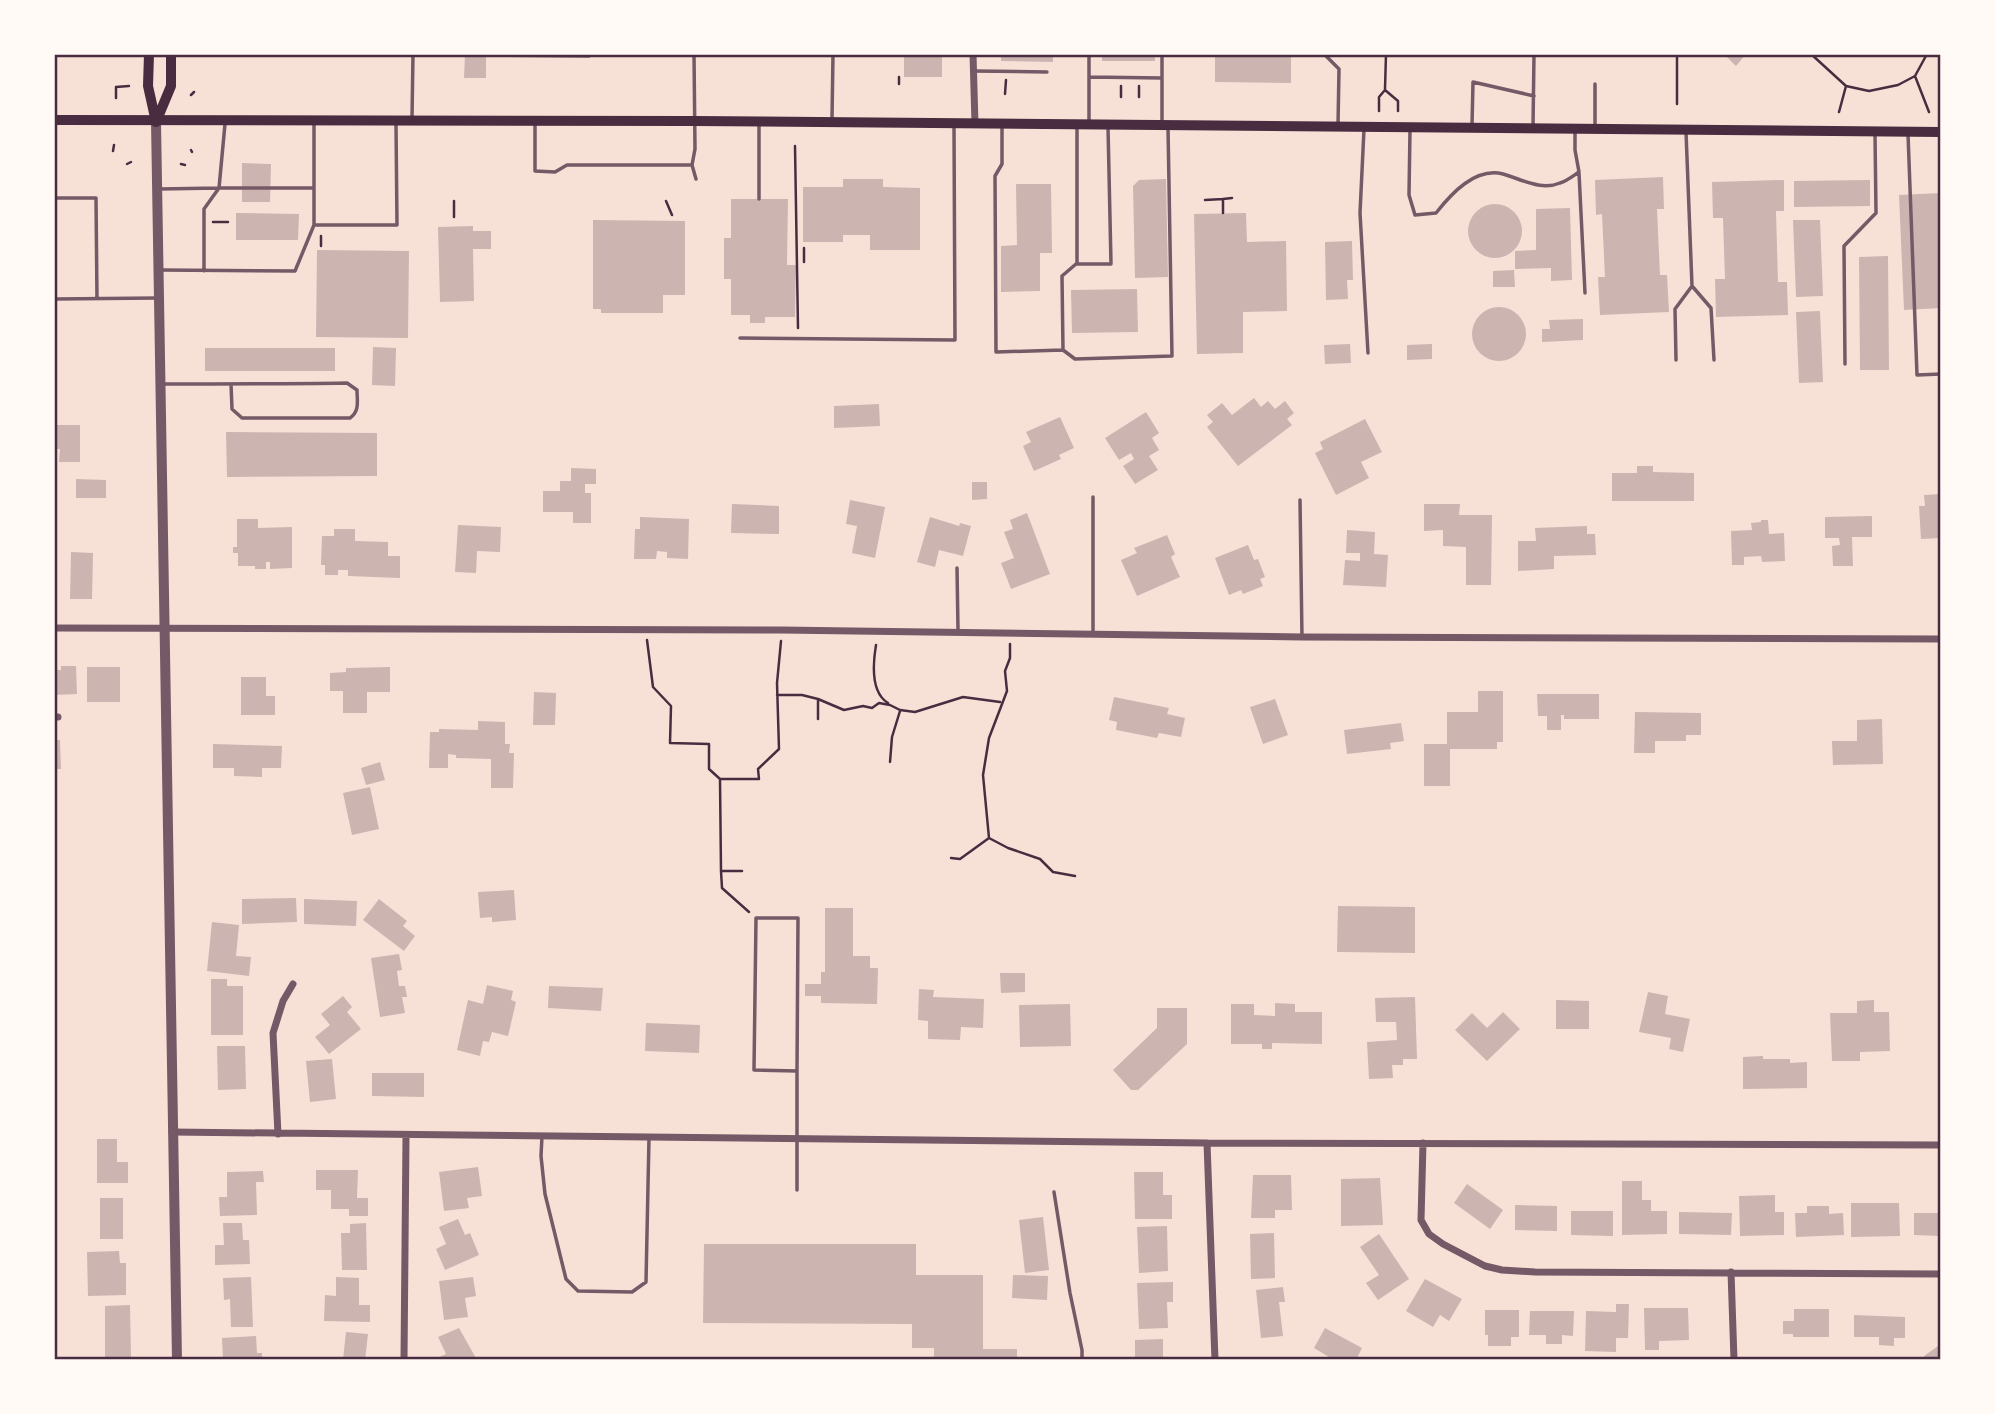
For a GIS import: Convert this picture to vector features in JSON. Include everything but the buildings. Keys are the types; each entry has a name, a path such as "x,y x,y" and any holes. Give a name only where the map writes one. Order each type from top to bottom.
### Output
{"main road":[{"path":"149,54 148,86 156,122"},
{"path":"156,122 171,86 171,54"},
{"path":"54,120 694,121 1941,132"}],"street":[{"path":"973,54 975,124"},
{"path":"156,122 177,1360"},
{"path":"54,628 781,630 1302,637 1941,639"},
{"path":"278,1134 273,1033 283,1001 293,984"},
{"path":"172,1132 1206,1143 1941,1145"},
{"path":"404,1360 405,1136"},
{"path":"1206,1143 1215,1360"},
{"path":"1423,1143 1421,1220 1429,1234 1485,1266 1535,1272 1941,1274"},
{"path":"1731,1272 1734,1360"}],"lane":[{"path":"412,122 413,54"},
{"path":"456,54 465,55"},
{"path":"694,54 695,149 692,165 696,179"},
{"path":"832,122 833,54"},
{"path":"1089,54 1090,125"},
{"path":"1002,124 1002,164 995,176 996,352 1063,350 1075,359 1172,356 1162,54"},
{"path":"1324,54 1339,69 1338,127"},
{"path":"1533,129 1535,54"},
{"path":"486,55 589,56"},
{"path":"974,71 1047,72"},
{"path":"1089,77 1161,79"},
{"path":"1472,128 1473,82 1534,96"},
{"path":"1595,84 1595,129"},
{"path":"204,271 204,209 219,188 225,122"},
{"path":"158,270 295,271 314,225 314,122"},
{"path":"314,225 397,225 396,122"},
{"path":"535,122 535,172 555,172 567,165 692,165"},
{"path":"759,199 760,122"},
{"path":"740,338 955,340 954,124"},
{"path":"1077,125 1077,264"},
{"path":"1063,350 1062,276 1077,264 1111,264 1108,125"},
{"path":"1364,127 1360,214 1368,353"},
{"path":"1410,128 1409,195 1415,215 1436,213 1450,196 1474,178 1499,173 1532,185 1559,184 1579,172"},
{"path":"1575,129 1585,293"},
{"path":"1686,130 1692,286 1711,308 1714,360"},
{"path":"1845,364 1844,246 1876,213 1875,131"},
{"path":"1908,132 1917,374 1941,374"},
{"path":"157,189 314,188"},
{"path":"54,198 96,198 97,299"},
{"path":"1676,360 1675,309 1692,286"},
{"path":"54,299 158,298"},
{"path":"159,384 347,383 357,390 357,408 350,418 242,418 232,410 232,384"},
{"path":"1093,497 1093,634"},
{"path":"1300,500 1302,637"},
{"path":"957,568 958,633"},
{"path":"797,1071 754,1070 756,918 798,918 797,1190"},
{"path":"542,1136 545,1194 566,1279 578,1291 632,1292 646,1282 649,1138"},
{"path":"1054,1192 1082,1360"}],"path":[{"path":"1379,111 1379,97 1385,90 1386,54"},
{"path":"1677,54 1677,104"},
{"path":"1811,54 1846,86 1869,91 1898,85 1915,76 1927,54"},
{"path":"1915,76 1929,112"},
{"path":"899,77 899,84"},
{"path":"1005,94 1006,80"},
{"path":"1121,84 1121,97"},
{"path":"1139,84 1139,97"},
{"path":"116,98 116,87 129,86"},
{"path":"1839,112 1846,86"},
{"path":"1385,90 1398,101 1398,111"},
{"path":"113,151 114,145"},
{"path":"795,146 798,338"},
{"path":"1205,200 1232,198"},
{"path":"1223,199 1223,214"},
{"path":"454,201 454,217"},
{"path":"666,201 672,215"},
{"path":"212,222 228,222"},
{"path":"321,233 321,246"},
{"path":"804,248 804,262"},
{"path":"647,630 653,687 671,706 670,743 709,744 709,769 720,779 758,779 758,769 779,749 777,695 781,630"},
{"path":"877,631 874,681 880,698 890,705 900,710 915,712 963,697 1001,702"},
{"path":"989,838 983,775 989,738 1007,691 1005,671 1010,658 1010,645"},
{"path":"777,695 818,698 844,710 863,706 872,708 879,703 890,705"},
{"path":"818,698 818,719"},
{"path":"890,762 892,737 900,710"},
{"path":"720,779 722,888 756,918"},
{"path":"745,779 745,785"},
{"path":"951,858 960,859 989,838"},
{"path":"989,838 1040,859 1053,872 1075,876"},
{"path":"721,872 742,872"}]}
